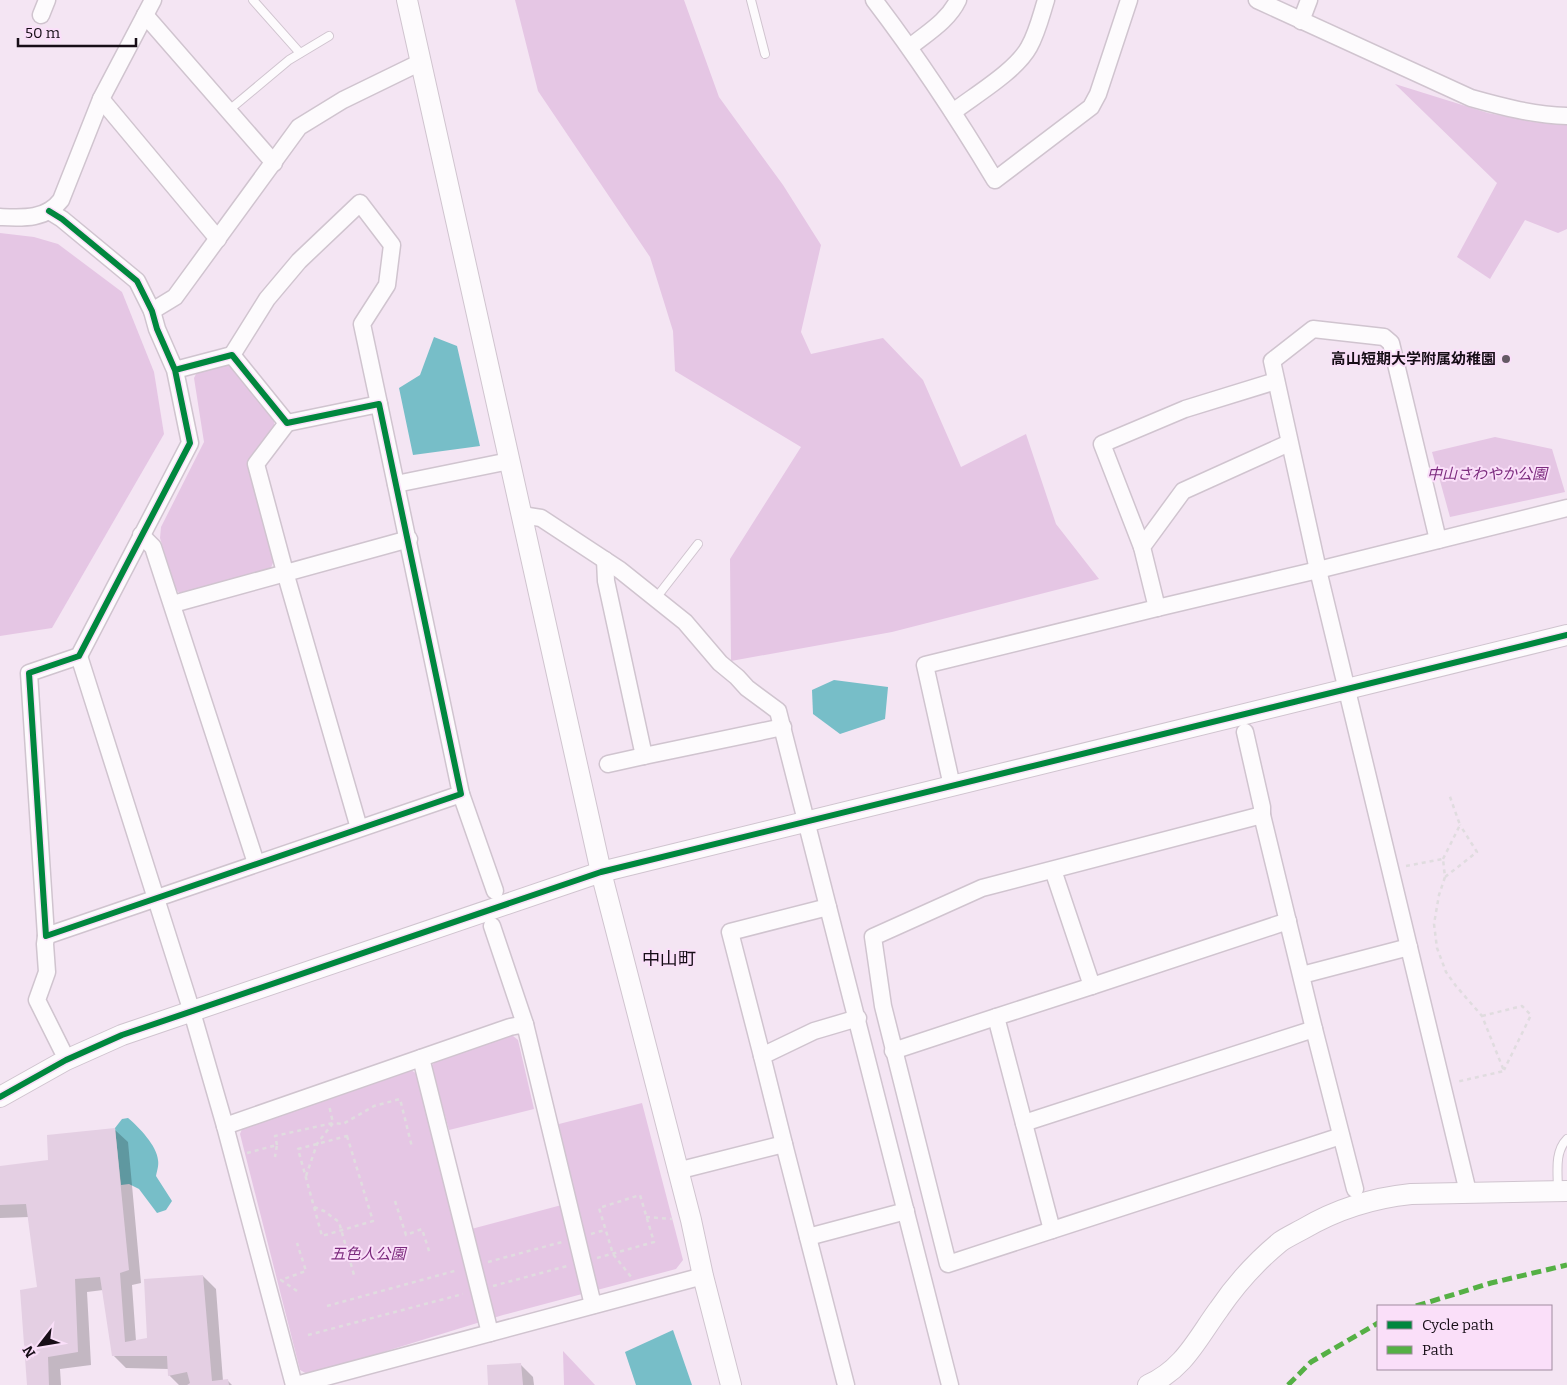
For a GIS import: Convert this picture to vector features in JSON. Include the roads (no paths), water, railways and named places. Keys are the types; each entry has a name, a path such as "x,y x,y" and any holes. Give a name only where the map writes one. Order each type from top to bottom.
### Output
{"street":[{"path":"0,217 39,216 56,206 61,200 101,99 153,0"},
{"path":"407,0 601,872 691,1220 703,1276 731,1385"},
{"path":"874,0 910,47 995,180 1090,107 1098,94 1129,0"},
{"path":"910,47 941,22 958,0"},
{"path":"953,112 1019,61 1029,48 1046,0"},
{"path":"1256,0 1471,98 1514,110 1567,116"},
{"path":"1302,21 1309,0"},
{"path":"145,15 274,163"},
{"path":"152,311 175,297 274,163 298,126 343,100 421,62"},
{"path":"101,99 218,239"},
{"path":"175,370 232,355 267,298 298,261 360,203 392,244 387,285 362,324 461,794 495,891"},
{"path":"48,211 62,219 137,281 152,311 156,329 175,370 190,443 79,656 28,673 47,972 37,1000 62,1050"},
{"path":"1438,540 1391,343 1384,338 1313,329 1272,361 1346,690 1468,1192"},
{"path":"232,355 287,423"},
{"path":"1157,608 1142,547 1102,444 1185,409 1276,380"},
{"path":"359,828 285,572 256,464 287,423 380,404"},
{"path":"1142,547 1184,491 1289,443"},
{"path":"396,484 509,461"},
{"path":"952,786 925,665 1567,508"},
{"path":"522,515 541,518 605,560 656,598 685,622 720,663 778,711 858,1018 950,1385"},
{"path":"141,535 154,547 256,864"},
{"path":"173,604 408,539"},
{"path":"605,560 606,581 644,756"},
{"path":"0,1097 66,1060 114,1038 291,976 601,872 1567,635"},
{"path":"79,656 192,1012 226,1126 295,1385 703,1276"},
{"path":"608,764 783,727"},
{"path":"1244,732 1262,806 1262,815 1355,1189"},
{"path":"46,936 461,794"},
{"path":"1262,815 982,888 874,937 883,1006 893,1051 948,1264 1341,1136"},
{"path":"1053,870 1092,986"},
{"path":"828,906 730,932 846,1385"},
{"path":"893,1051 1288,921"},
{"path":"492,926 525,1024 593,1305"},
{"path":"1302,975 1409,947"},
{"path":"996,1017 1052,1230"},
{"path":"762,1056 814,1030 858,1018"},
{"path":"226,1126 510,1027 525,1024"},
{"path":"1024,1123 1314,1029"},
{"path":"421,1058 490,1333"},
{"path":"677,1171 784,1144"},
{"path":"1148,1385 1169,1373 1182,1362 1234,1287 1260,1260 1282,1241 1315,1222 1353,1205 1385,1197 1468,1192 1562,1191"},
{"path":"808,1237 906,1211"}],"lane":[{"path":"253,0 300,53"},
{"path":"751,0 765,54"},
{"path":"228,111 300,53 330,36"},
{"path":"656,598 698,544"},
{"path":"1562,1191 1559,1151 1567,1139"}],"water":[{"path":"434,337 457,346 480,446 413,455 399,388 420,375"},
{"path":"834,680 888,687 885,719 840,734 813,714 812,690"},
{"path":"128,1118 147,1137 157,1155 156,1176 172,1201 166,1210 157,1213 139,1189 129,1184 121,1185 115,1128 122,1119"},
{"path":"673,1330 692,1385 636,1385 625,1352"}],"place":[{"name":"高山短期大学附属幼稚園","path":"1506,359"}],"district":[{"name":"中山町","path":"669,959"}],"park label":[{"name":"中山さわやか公園","path":"1487,474"},
{"name":"五色人公園","path":"368,1254"}]}
